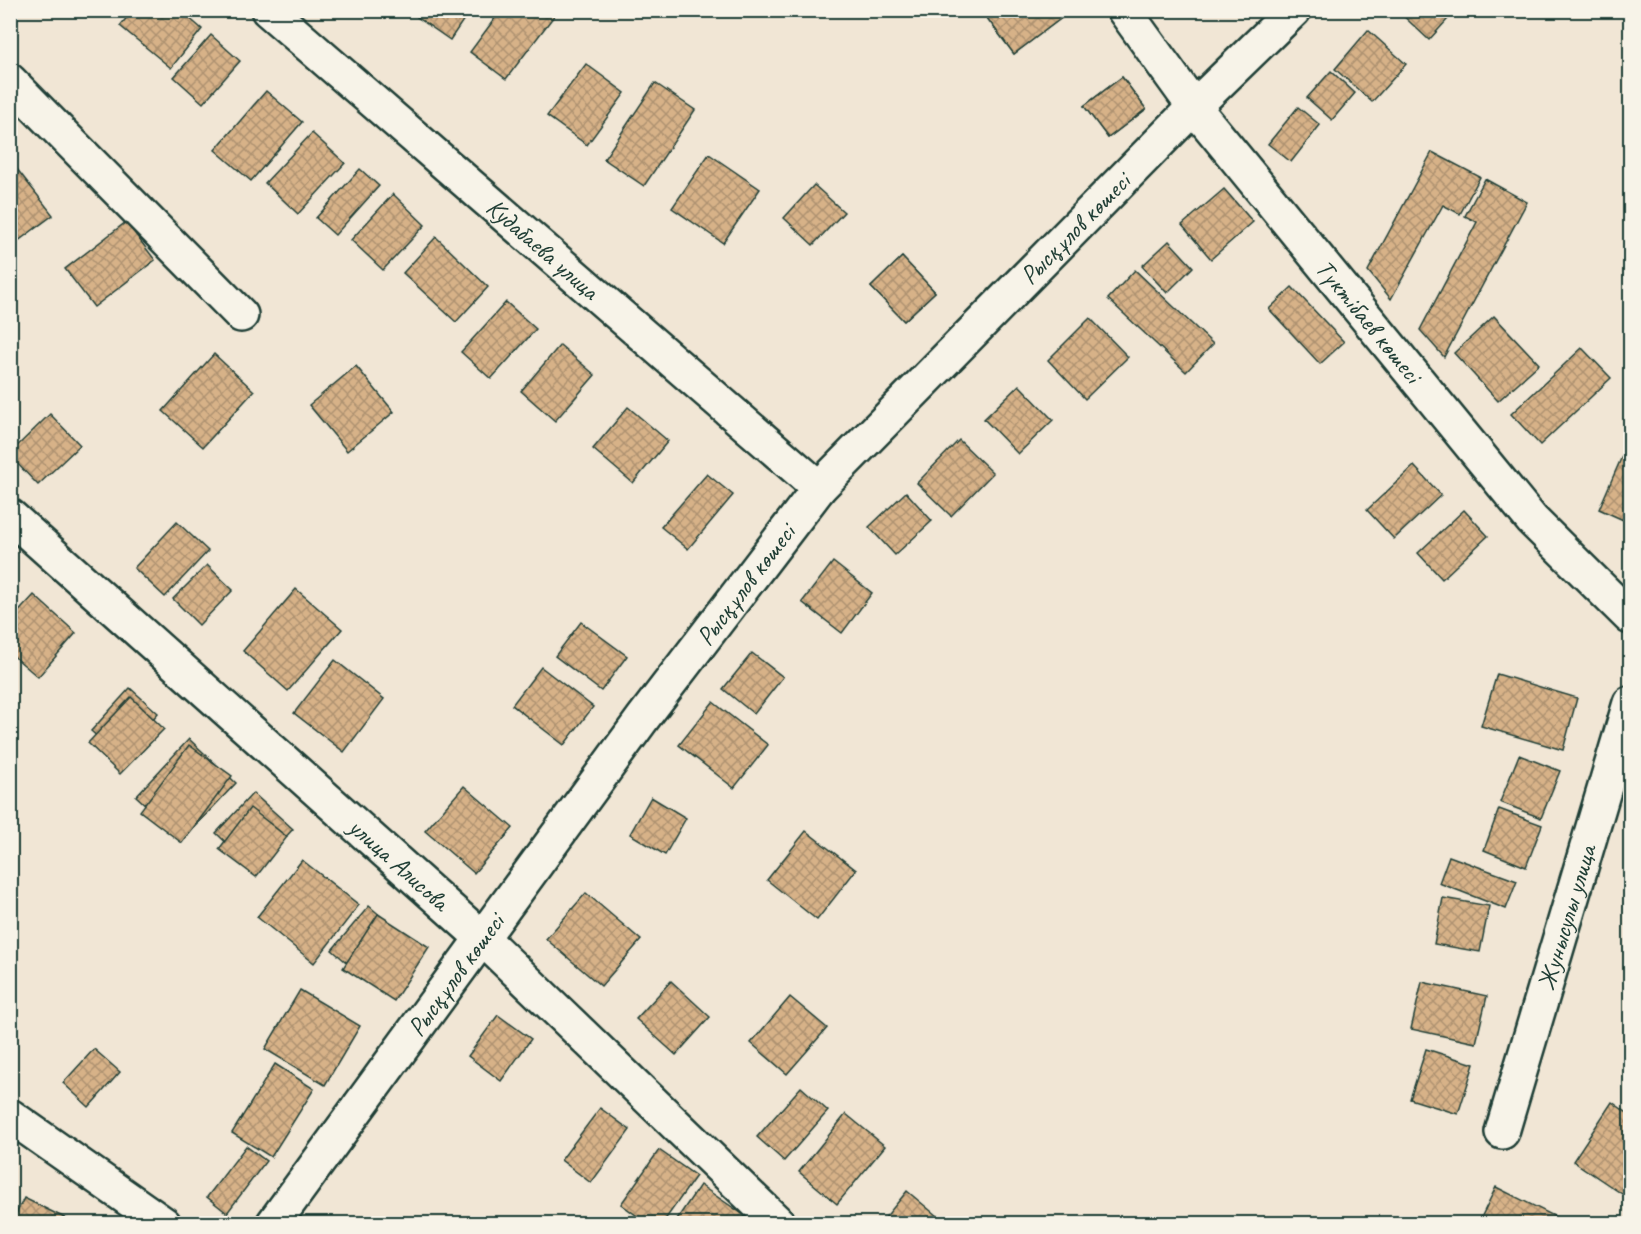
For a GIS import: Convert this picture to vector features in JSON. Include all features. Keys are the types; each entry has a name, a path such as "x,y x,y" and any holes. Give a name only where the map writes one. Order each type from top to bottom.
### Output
{"street":[{"name":"Кудабаева улица","path":"268,10 819,488"},
{"name":"Түктібаев көшесі","path":"1124,10 1194,107 1532,520 1630,617"},
{"name":"Рысқұлов көшесі","path":"273,1224 643,718 819,488 1194,107 1294,10"},
{"path":"10,81 241,315"},
{"name":"улица Алисова","path":"10,516 481,937 779,1224"},
{"name":"Жунысулы улица","path":"1502,1132 1630,703"},
{"path":"10,1116 164,1224"}],"building":[{"path":"133,10 180,10 202,29 171,68 120,26"},
{"path":"422,10 470,10 450,40 417,17"},
{"path":"501,10 557,12 506,79 470,52"},
{"path":"981,10 1072,10 1014,54"},
{"path":"981,10 1072,10 1014,54"},
{"path":"1397,10 1456,10 1429,40"},
{"path":"1368,30 1406,64 1372,102 1335,69"},
{"path":"211,35 240,61 203,103 174,77"},
{"path":"586,64 625,93 587,145 547,116"},
{"path":"1331,71 1355,93 1332,120 1307,98"},
{"path":"1122,77 1146,109 1108,138 1084,106"},
{"path":"1122,77 1146,109 1108,138 1084,106"},
{"path":"655,83 695,110 644,186 604,159"},
{"path":"266,91 302,122 251,181 215,150"},
{"path":"1298,107 1320,125 1291,162 1268,144"},
{"path":"312,133 345,163 298,214 265,183"},
{"path":"1432,152 1480,177 1460,214 1443,205 1391,299 1368,271"},
{"path":"709,154 760,189 723,243 672,208"},
{"path":"13,164 53,215 10,247 10,166"},
{"path":"360,169 379,186 335,235 316,218"},
{"path":"1485,179 1527,202 1444,357 1420,330 1477,222 1465,216"},
{"path":"814,185 844,212 813,245 784,218"},
{"path":"1224,189 1253,222 1211,259 1182,225"},
{"path":"393,194 425,225 383,270 351,240"},
{"path":"126,222 155,260 94,307 65,269"},
{"path":"436,237 488,287 456,322 403,273"},
{"path":"1169,241 1193,267 1167,293 1142,266"},
{"path":"902,257 935,292 904,321 871,287"},
{"path":"902,257 935,292 904,321 871,287"},
{"path":"1135,270 1213,344 1186,372 1108,299"},
{"path":"1292,287 1344,342 1320,364 1269,309"},
{"path":"506,302 536,329 491,379 461,352"},
{"path":"1494,316 1539,364 1498,401 1454,353"},
{"path":"1090,318 1128,357 1085,399 1048,360"},
{"path":"560,345 595,375 555,421 521,391"},
{"path":"1582,348 1611,378 1540,445 1511,414"},
{"path":"214,354 254,391 203,447 163,411"},
{"path":"356,366 394,412 347,451 309,405"},
{"path":"1019,385 1053,420 1018,454 984,419"},
{"path":"628,407 668,441 633,483 593,449"},
{"path":"50,414 80,445 38,485 10,456 10,453"},
{"path":"1630,438 1630,523 1599,509"},
{"path":"959,440 993,473 951,516 917,483"},
{"path":"1414,466 1441,495 1394,539 1367,510"},
{"path":"707,474 733,495 688,549 661,527"},
{"path":"906,492 932,521 895,555 869,527"},
{"path":"1464,510 1488,536 1442,579 1418,553"},
{"path":"177,522 208,551 165,597 134,568"},
{"path":"833,562 872,593 842,633 802,602"},
{"path":"207,565 233,590 199,625 173,599"},
{"path":"296,589 342,629 288,691 243,651"},
{"path":"34,595 76,633 38,677 10,653 10,621"},
{"path":"581,622 627,656 601,691 555,656"},
{"path":"752,653 783,677 754,714 723,689"},
{"path":"335,660 384,699 344,752 294,713"},
{"path":"541,667 593,707 564,745 512,705"},
{"path":"1497,674 1577,698 1563,750 1481,726"},
{"path":"130,688 158,713 120,757 91,731"},
{"path":"131,697 164,729 120,774 88,743"},
{"path":"713,702 768,745 734,788 679,745"},
{"path":"189,739 236,783 183,839 136,796"},
{"path":"189,745 232,776 182,843 140,811"},
{"path":"1519,755 1560,771 1541,818 1500,802"},
{"path":"464,786 513,828 474,873 425,831"},
{"path":"253,793 293,829 255,870 216,833"},
{"path":"651,797 686,818 665,855 630,834"},
{"path":"250,808 287,837 256,877 219,849"},
{"path":"1499,809 1542,825 1526,867 1484,850"},
{"path":"806,831 856,870 817,920 767,880"},
{"path":"1449,856 1517,881 1506,909 1439,883"},
{"path":"302,860 359,905 314,963 257,917"},
{"path":"586,893 641,940 601,986 546,939"},
{"path":"1443,898 1489,906 1480,952 1434,944"},
{"path":"369,906 421,950 384,994 332,950"},
{"path":"378,914 429,947 394,1001 343,968"},
{"path":"671,981 710,1017 676,1055 636,1019"},
{"path":"1422,982 1487,996 1476,1043 1411,1029"},
{"path":"300,990 360,1026 325,1085 265,1049"},
{"path":"790,997 827,1028 787,1074 751,1043"},
{"path":"498,1015 531,1039 501,1081 468,1056"},
{"path":"94,1049 120,1072 89,1107 63,1083"},
{"path":"1426,1049 1474,1064 1458,1114 1410,1099"},
{"path":"275,1064 314,1089 271,1157 232,1133"},
{"path":"801,1087 828,1111 784,1161 757,1137"},
{"path":"1612,1102 1630,1115 1630,1194 1628,1198 1573,1161"},
{"path":"600,1108 630,1130 591,1183 561,1160"},
{"path":"846,1114 885,1146 837,1204 799,1172"},
{"path":"246,1146 266,1161 227,1213 207,1197"},
{"path":"659,1150 696,1176 662,1224 648,1224 621,1204"},
{"path":"700,1185 757,1224 677,1224 675,1222"},
{"path":"1496,1187 1556,1217 1553,1224 1478,1224"},
{"path":"907,1191 937,1216 930,1224 880,1224"},
{"path":"24,1198 77,1224 11,1224"}]}
